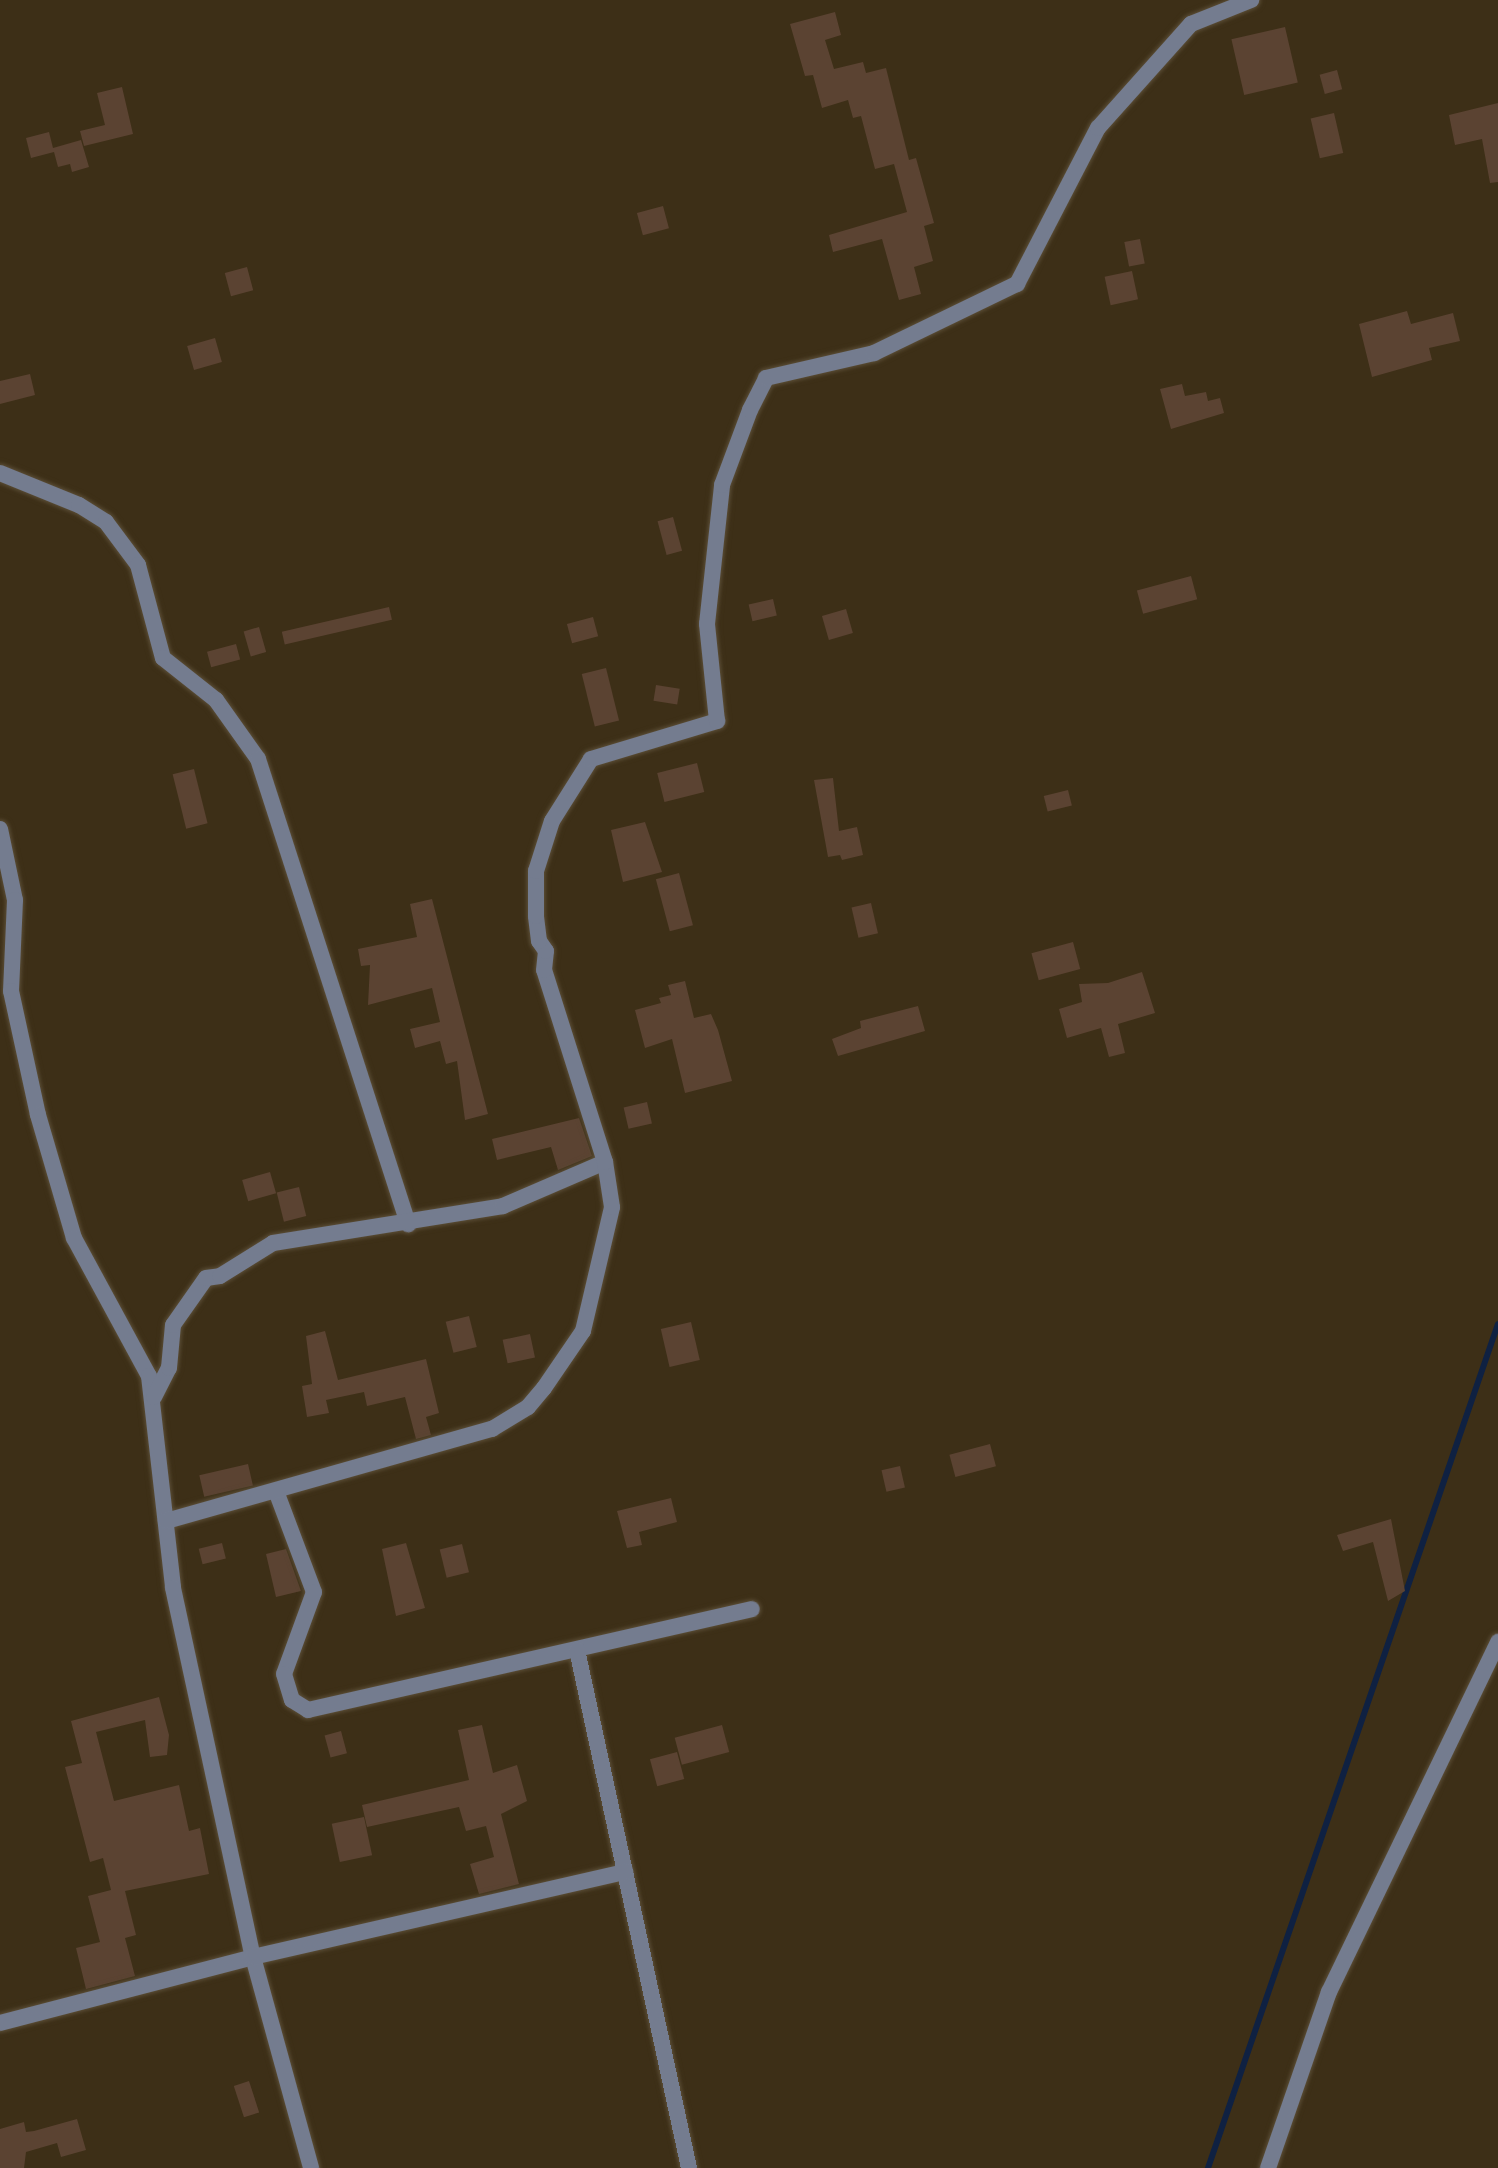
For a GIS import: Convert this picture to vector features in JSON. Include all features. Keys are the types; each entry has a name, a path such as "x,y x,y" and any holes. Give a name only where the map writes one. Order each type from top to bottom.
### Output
{"street":[{"path":"166,1521 492,1429 528,1407 583,1331 593,1306 612,1207 605,1162 544,970 546,951 539,941 536,916 536,871 552,821 591,759 717,721 707,624 722,485 766,378 874,353 1017,284 1098,128 1191,24 1251,0"},
{"path":"0,473 79,505 106,522 138,565 163,658 216,700 258,759 408,1224"},
{"path":"0,829 15,900 11,991 38,1115 74,1238 149,1376 154,1397 173,1588 253,1957 311,2168"},
{"path":"154,1397 169,1368 173,1325 206,1278 220,1276 259,1250 294,1237 408,1224 524,1200 605,1162"},
{"path":"276,1491 314,1592 284,1674 292,1700 308,1710 752,1609"},
{"path":"1268,2168 1329,1992 1498,1642"},
{"path":"577,1650 689,2168"},
{"path":"0,2023 253,1957 625,1872"}],"building":[{"path":"835,12 841,35 825,40 834,69 863,62 866,73 886,68 909,160 916,158 934,223 924,226 933,261 914,267 921,294 899,300 882,239 833,252 829,235 907,212 894,164 875,169 861,116 853,118 848,100 822,108 813,75 805,76 790,24"},
{"path":"1285,27 1298,83 1244,95 1231,39"},
{"path":"1337,70 1342,89 1325,94 1320,75"},
{"path":"122,87 133,134 84,146 80,131 105,125 97,93"},
{"path":"1498,103 1498,182 1490,183 1482,139 1455,145 1449,115"},
{"path":"1334,113 1343,153 1320,158 1311,118"},
{"path":"49,132 53,148 81,140 89,167 72,172 70,164 58,167 54,152 31,158 26,138"},
{"path":"663,206 669,228 643,235 637,213"},
{"path":"1140,239 1145,264 1129,267 1124,242"},
{"path":"247,267 253,290 231,296 225,273"},
{"path":"1132,271 1138,299 1111,305 1105,277"},
{"path":"1407,311 1411,324 1453,313 1460,341 1429,348 1432,360 1372,377 1359,324"},
{"path":"215,338 222,362 194,370 187,346"},
{"path":"30,374 35,395 0,404 0,381"},
{"path":"1182,384 1185,396 1206,392 1208,401 1220,398 1224,413 1171,429 1160,389"},
{"path":"673,517 682,551 667,555 658,521"},
{"path":"1191,576 1197,599 1143,614 1137,590"},
{"path":"773,599 777,616 752,621 749,605"},
{"path":"389,607 392,620 285,644 282,632"},
{"path":"846,609 853,633 829,640 822,616"},
{"path":"593,617 598,636 572,643 567,624"},
{"path":"259,627 266,652 251,656 244,631"},
{"path":"236,644 240,659 211,667 207,652"},
{"path":"606,668 619,720 595,726 582,674"},
{"path":"656,685 680,689 677,705 653,701"},
{"path":"697,763 704,792 664,802 657,773"},
{"path":"194,769 208,823 186,829 173,774"},
{"path":"833,778 839,831 857,827 863,855 842,860 840,855 828,857 814,780"},
{"path":"1068,790 1072,806 1048,812 1044,796"},
{"path":"645,822 662,872 623,882 611,830"},
{"path":"679,873 693,925 670,931 656,879"},
{"path":"432,899 488,1114 465,1120 457,1061 446,1064 440,1041 415,1048 410,1029 440,1022 432,988 368,1005 370,965 361,966 358,949 417,937 410,904"},
{"path":"871,903 878,933 858,938 852,907"},
{"path":"1073,942 1080,969 1039,980 1031,953"},
{"path":"1142,972 1155,1013 1118,1024 1125,1053 1109,1057 1101,1028 1067,1038 1059,1009 1082,1002 1079,984 1108,983"},
{"path":"685,981 694,1018 711,1014 732,1081 685,1093 672,1039 645,1048 635,1010 661,1003 659,998 671,995 668,985"},
{"path":"918,1006 925,1031 838,1056 832,1039 861,1028 860,1021"},
{"path":"647,1102 652,1123 629,1129 624,1107"},
{"path":"579,1118 592,1156 558,1170 551,1147 497,1160 492,1139"},
{"path":"270,1172 276,1193 248,1201 242,1180"},
{"path":"299,1187 306,1216 284,1222 277,1193"},
{"path":"469,1316 477,1347 453,1353 446,1322"},
{"path":"691,1322 700,1360 670,1367 661,1329"},
{"path":"325,1331 338,1380 426,1359 439,1413 426,1417 431,1435 416,1439 405,1397 367,1406 364,1392 326,1400 329,1413 307,1417 302,1386 312,1384 306,1336"},
{"path":"530,1334 535,1357 508,1363 503,1340"},
{"path":"990,1444 996,1466 955,1477 949,1455"},
{"path":"248,1464 253,1485 204,1497 199,1475"},
{"path":"900,1466 905,1487 886,1492 881,1470"},
{"path":"671,1498 677,1522 639,1532 642,1545 627,1548 617,1511"},
{"path":"1391,1519 1405,1591 1388,1601 1373,1542 1343,1551 1337,1535"},
{"path":"222,1543 226,1559 203,1564 199,1549"},
{"path":"406,1543 425,1608 396,1616 382,1549"},
{"path":"462,1544 469,1572 447,1578 440,1550"},
{"path":"286,1549 301,1591 276,1597 266,1554"},
{"path":"159,1697 169,1735 167,1755 150,1757 145,1720 96,1732 114,1801 179,1785 189,1831 200,1828 209,1874 125,1891 136,1935 125,1938 135,1976 86,1989 76,1948 100,1942 88,1896 111,1890 103,1858 90,1862 65,1767 82,1763 71,1721"},
{"path":"482,1725 493,1773 517,1765 527,1801 501,1814 519,1884 479,1894 470,1864 494,1857 486,1826 466,1831 459,1807 367,1827 362,1805 469,1780 458,1730"},
{"path":"722,1725 729,1752 682,1765 675,1738"},
{"path":"341,1731 347,1753 331,1758 325,1735"},
{"path":"677,1752 684,1779 657,1786 650,1759"},
{"path":"364,1817 372,1855 340,1862 332,1824"},
{"path":"249,2081 259,2112 244,2117 234,2086"},
{"path":"77,2119 86,2150 61,2157 57,2143 26,2152 24,2168 0,2168 0,2129 24,2122 26,2132 34,2131"}],"waterway":[{"path":"1208,2168 1498,1324"}]}
